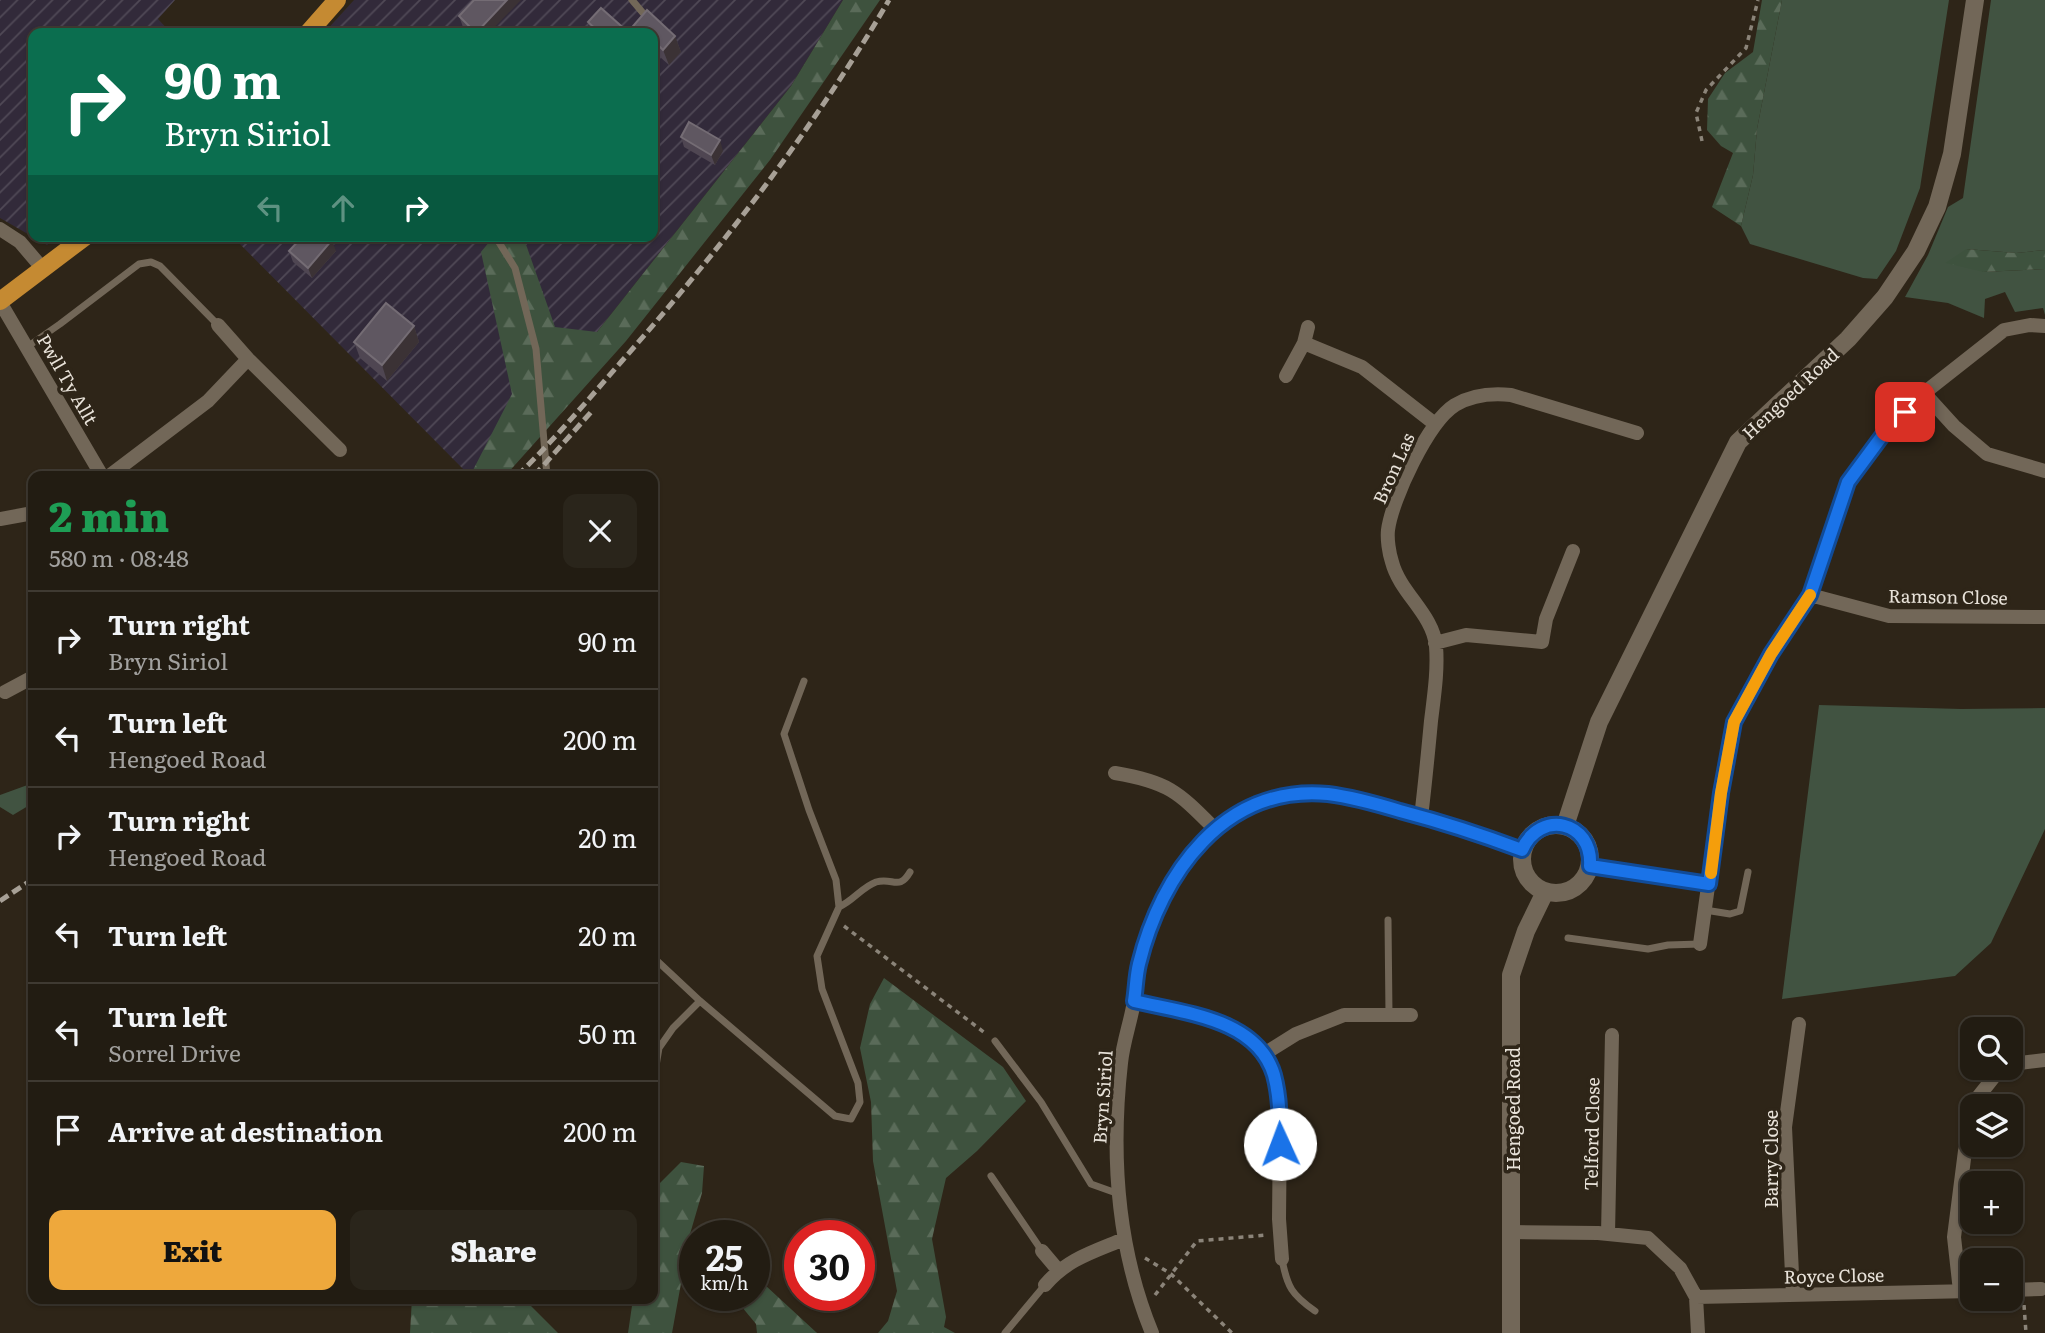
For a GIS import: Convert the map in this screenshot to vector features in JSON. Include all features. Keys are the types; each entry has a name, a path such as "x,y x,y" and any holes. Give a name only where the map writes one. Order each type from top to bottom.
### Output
{"main road":[{"path":"312,28 337,0"},
{"path":"0,302 78,242"}],"street":[{"name":"Hengoed Road","path":"1565,826 1599,722 1738,442 1848,338 1885,298 1916,251 1937,206 1952,154 1975,0"},
{"path":"0,229 20,242 43,269"},
{"name":"Pwll Ty Allt","path":"0,302 100,471"},
{"path":"1700,944 1721,793 1734,722 1771,654 1810,595 1848,482 1885,432 1924,393 2004,330 2030,325 2045,326"},
{"path":"218,326 340,450"},
{"path":"1286,376 1304,343 1308,327"},
{"path":"1304,343 1362,367 1435,424"},
{"path":"116,471 208,401 248,359"},
{"name":"Bron Las","path":"1421,817 1437,671 1436,643 1422,611 1398,580 1391,561 1388,532 1393,511 1419,449 1435,424 1454,406 1470,398 1492,393 1511,394 1637,433"},
{"path":"1924,393 1954,426 1987,454 2045,471"},
{"path":"0,519 28,514"},
{"path":"1436,643 1466,635 1542,642 1546,619 1573,551"},
{"name":"Ramson Close","path":"1810,595 1889,616 2045,617"},
{"path":"5,692 28,680"},
{"path":"1115,773 1147,778 1166,786 1184,797 1216,829"},
{"name":"Bryn Siriol","path":"1152,1333 1143,1311 1125,1242 1116,1143 1121,1060 1139,965 1156,914 1184,860 1216,829 1245,809 1290,796 1326,794 1366,801 1471,830 1522,850"},
{"path":"1565,826 1582,837 1590,856 1590,866 1586,877 1568,892 1545,892 1528,880 1523,871 1522,850 1534,832 1543,827 1565,826"},
{"path":"1590,866 1709,884"},
{"name":"Hengoed Road","path":"1511,1333 1511,975 1526,931 1545,892"},
{"path":"1134,1001 1215,1020 1244,1034 1264,1054 1274,1074 1280,1120 1282,1259"},
{"path":"1264,1054 1296,1034 1344,1015 1411,1015"},
{"name":"Barry Close","path":"1793,1295 1785,1127 1799,1024"},
{"name":"Telford Close","path":"1608,1234 1612,1035"},
{"path":"2023,1062 2045,1060"},
{"path":"1980,1094 1991,1080"},
{"path":"1960,1264 1954,1237 1964,1157"},
{"path":"1511,1232 1608,1234 1648,1238 1680,1268 1696,1297 1698,1333"},
{"path":"1045,1285 1068,1262 1125,1242"},
{"path":"1042,1251 1058,1270"},
{"path":"2023,1289 2041,1289"},
{"name":"Royce Close","path":"1696,1297 1960,1291"}],"lane":[{"path":"632,0 643,13"},
{"path":"499,242 515,268 536,349 547,471"},
{"path":"27,347 139,264 151,262 160,266 218,326"},
{"path":"658,962 699,1001 835,1116 851,1119 860,1102 858,1083 822,989 817,956 839,907 836,880 784,734 804,681"},
{"path":"839,907 872,883 881,880 905,881 910,872"},
{"path":"1704,910 1730,914 1740,911 1748,872"},
{"path":"1388,920 1389,1015"},
{"path":"1568,938 1648,948 1700,944"},
{"path":"658,1054 659,1048 673,1028 699,1001"},
{"path":"995,1041 1041,1102 1091,1184 1120,1194"},
{"path":"991,1176 1042,1251"},
{"path":"1282,1259 1289,1289 1315,1311"},
{"path":"1004,1333 1045,1285"}],"path":[{"path":"1702,141 1696,113 1706,90 1746,48 1758,0"},
{"path":"835,917 849,931 995,1041"},
{"path":"1143,1311 1197,1241 1280,1234"},
{"path":"1125,1242 1171,1274 1231,1333"},
{"path":"2022,1311 2026,1333"}],"shaded area":[{"path":"0,0 175,0 158,19 166,28 28,28 28,234 0,218"},
{"path":"354,0 843,0 791,86 597,332 474,471 465,471 238,242 658,242 658,28 329,28"}],"green space":[{"path":"843,0 880,0 770,160 626,341 509,471 473,471 512,394 481,252 489,242 525,242 555,327 597,332 791,86"},
{"path":"1762,0 1782,0 1757,129 1753,175 1741,226 1712,207 1733,153 1721,146 1707,130 1708,99 1725,73 1753,52"},
{"path":"1782,0 1949,0 1920,188 1896,251 1877,279 1863,278 1750,244 1741,226 1753,175 1757,129"},
{"path":"1991,0 2045,0 2045,250 2016,253 1966,249 1983,272 2045,269 2045,315 2043,308 2015,312 2005,292 1985,299 1984,318 1948,303 1905,297 1928,255 1948,207 1963,198"},
{"path":"1966,249 2016,253 2045,250 2045,269 1983,272 1945,263"},
{"path":"1819,705 1961,709 2045,708 2045,829 1991,943 1955,976 1782,999"},
{"path":"28,785 28,806 13,815 0,807 0,795"},
{"path":"884,978 1003,1067 1026,1101 946,1178 932,1239 946,1317 944,1327 955,1333 878,1333 888,1321 897,1291 873,1161 871,1102 860,1048 870,1004"},
{"path":"681,1162 704,1166 702,1193 694,1220 679,1220 679,1294 672,1333 628,1333 632,1304 658,1304 658,1185"},
{"path":"770,1290 784,1303 784,1311 793,1311 817,1333 757,1333 756,1324 745,1311 770,1311"},
{"path":"412,1304 529,1304 558,1333 410,1333"}],"building":[{"path":"474,0 507,0 481,28 471,28 459,16"},
{"path":"601,8 624,28 595,28 588,22"},
{"path":"647,10 675,36 663,50 658,45 658,28 631,28"},
{"path":"689,122 720,140 711,155 681,137"},
{"path":"297,242 330,242 308,268 289,251"},
{"path":"386,303 414,326 382,365 354,342"}],"railway":[{"path":"522,471 658,320 729,233 829,96 889,0"},
{"path":"538,471 592,411"},
{"path":"0,901 28,882"}],"slow traffic":[{"path":"1711,873 1721,793 1734,722 1771,654 1810,595"}],"route":[{"path":"1280,1144 1274,1074 1264,1054 1244,1034 1215,1020 1134,1001 1139,965 1156,914 1184,860 1202,840 1245,809 1290,796 1326,794 1366,801 1471,830 1522,850 1534,832 1543,827 1565,826 1574,830 1588,846 1590,866 1709,884 1734,722 1771,654 1810,595 1848,482 1885,432 1905,412"}]}
